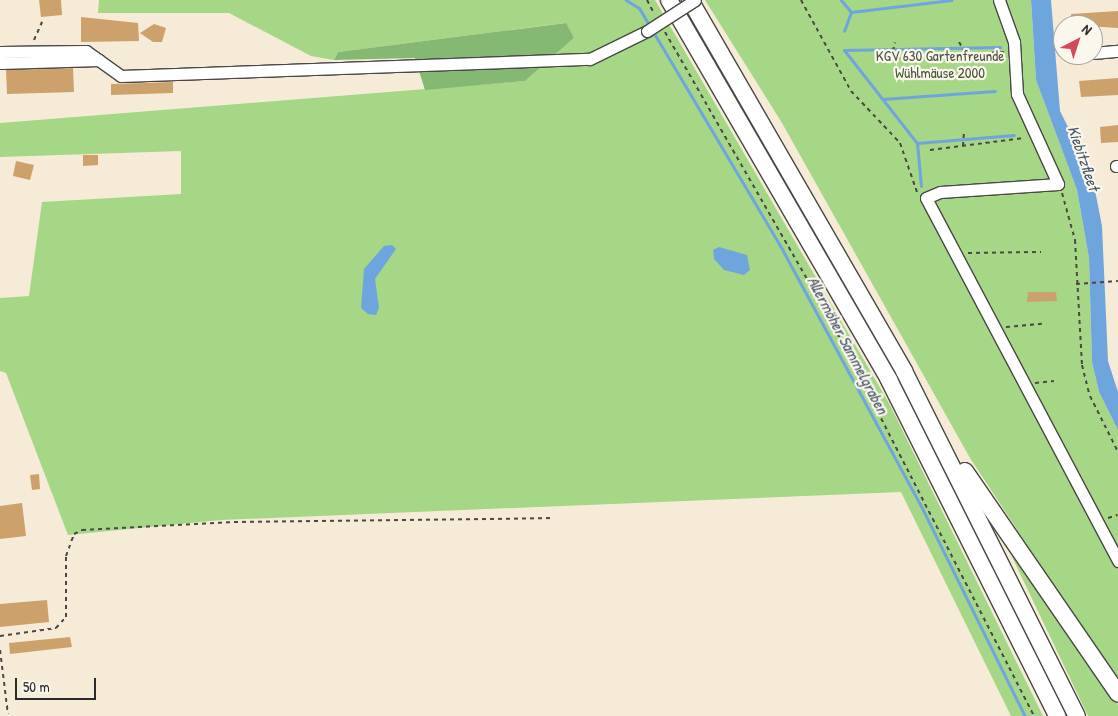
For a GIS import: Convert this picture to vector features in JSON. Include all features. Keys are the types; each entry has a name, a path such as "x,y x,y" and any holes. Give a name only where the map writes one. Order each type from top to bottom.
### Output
{"highway":[{"path":"669,0 889,380 1057,716"},
{"path":"690,0 787,162 936,431 1077,716"},
{"path":"936,431 1118,694"}],"street":[{"path":"0,52 86,51 121,76 590,59 647,31 695,0"},
{"path":"999,0 1014,51 1017,94 1058,184 940,192 926,198 1118,561"},
{"path":"1103,52 1118,51"},
{"path":"0,63 99,60"}],"path":[{"path":"647,0 656,17"},
{"path":"801,0 851,91 900,143 917,191 926,198"},
{"path":"29,52 42,22"},
{"path":"661,25 844,344 1034,716"},
{"path":"895,42 890,59 1014,51"},
{"path":"959,42 966,54"},
{"path":"964,131 964,146"},
{"path":"930,150 1036,137"},
{"path":"1058,184 1076,240 1076,284 1082,364 1090,396 1118,452"},
{"path":"956,254 1041,252"},
{"path":"1076,284 1118,281"},
{"path":"993,327 1042,324"},
{"path":"1025,384 1054,381"},
{"path":"0,636 56,628 66,617 66,556 74,534 82,530 234,522 554,518"},
{"path":"0,650 8,714"}],"green space":[{"path":"99,0 655,0 890,405 1043,716 1011,716 901,492 221,520 68,535 6,373 0,371 0,298 29,296 42,202 181,194 181,151 0,157 0,123 525,81 574,38 565,23 338,52 334,60 311,56 229,13 98,13"},
{"name":"KGV 630 Gartenfreunde Wühlmäuse 2000","path":"705,0 1031,0 1036,80 1077,190 1089,258 1092,362 1099,392 1118,430 1118,683 970,458 782,123"},
{"path":"566,23 574,38 525,81 425,90 415,58 334,60 338,52"},
{"path":"1004,540 1118,705 1118,716 1088,716"}],"water":[{"path":"1031,0 1051,0 1053,65 1056,65 1060,111 1092,175 1102,226 1108,361 1118,392 1118,430 1099,392 1092,362 1089,258 1077,190 1036,80"},
{"path":"392,245 396,249 375,279 379,308 376,315 368,314 361,308 364,269 384,246"},
{"path":"719,247 747,255 750,270 744,275 724,270 714,259 713,250"}],"building":[{"path":"39,0 61,0 62,15 41,17"},
{"path":"1118,11 1118,28 1103,27 1103,15 1071,14"},
{"path":"81,17 138,23 139,41 81,42"},
{"path":"154,24 166,28 162,42 153,42 140,33"},
{"path":"73,68 74,92 7,94 6,70"},
{"path":"1118,78 1118,95 1081,97 1079,81"},
{"path":"173,82 173,93 111,95 111,84"},
{"path":"1118,125 1118,142 1101,143 1100,127"},
{"path":"83,155 98,155 98,165 83,166"},
{"path":"16,161 34,165 30,180 13,176"},
{"path":"1028,292 1056,292 1057,301 1027,302"},
{"path":"39,474 40,489 32,490 30,475"},
{"path":"22,503 26,536 0,539 0,506"},
{"path":"47,600 49,622 0,627 0,604"},
{"path":"70,637 72,647 10,654 9,643"}],"waterway":[{"name":"Allermöher Sammelgraben","path":"626,0 639,8 783,251 920,504 1025,716"},
{"path":"841,0 851,12 844,31"},
{"path":"851,12 951,0"},
{"path":"845,50 1000,47"},
{"path":"844,50 917,143 921,186"},
{"path":"882,99 995,91"},
{"path":"917,143 1014,135"}],"water label":[{"name":"Kiebitzfleet","path":"1084,158"}]}
